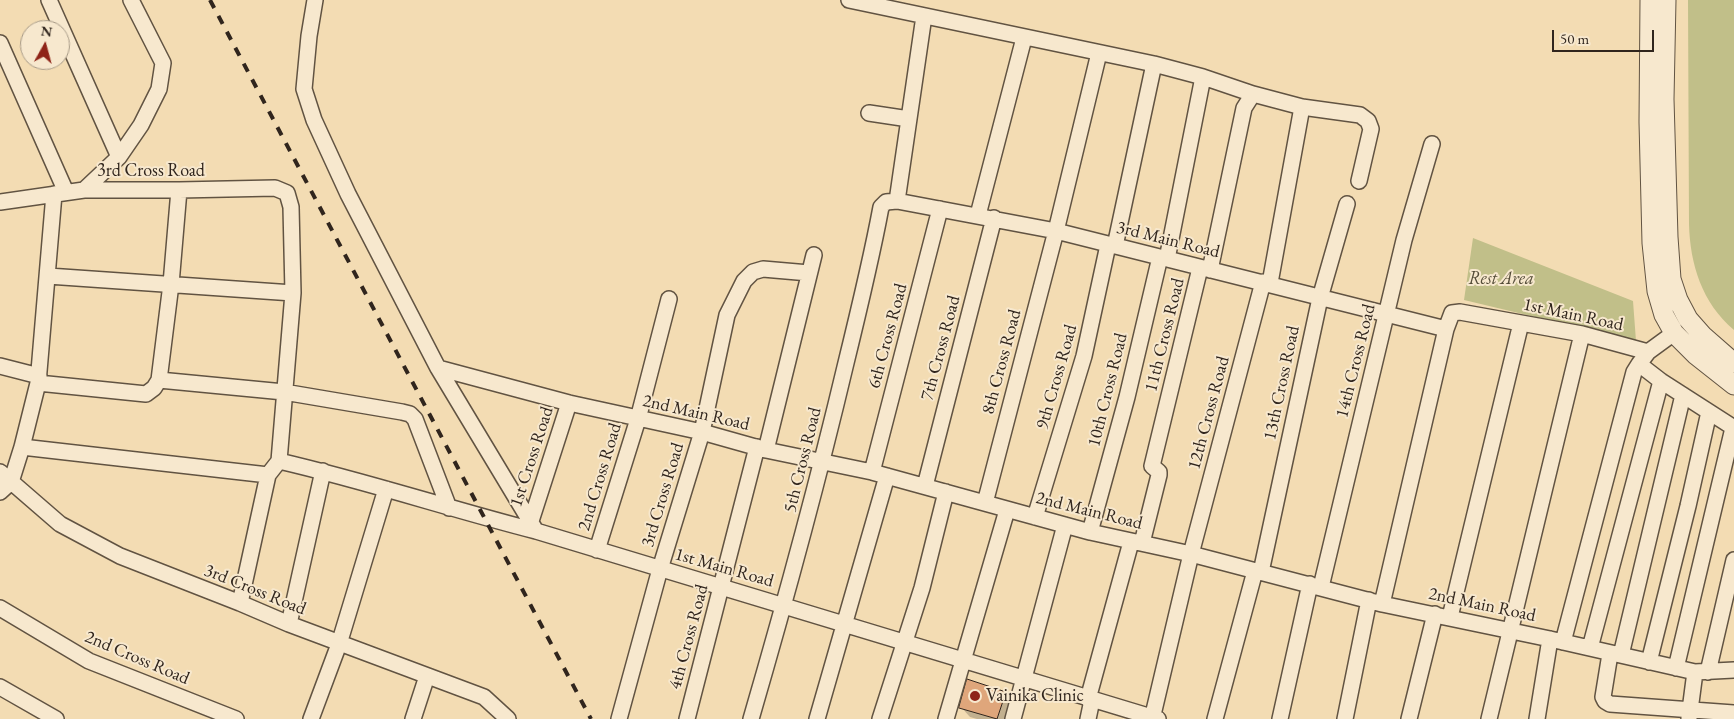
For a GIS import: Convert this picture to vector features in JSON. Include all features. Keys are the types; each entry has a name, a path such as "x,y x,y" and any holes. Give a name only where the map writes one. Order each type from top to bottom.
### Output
{"street":[{"path":"49,0 119,157"},
{"path":"84,190 119,157 141,125 159,89 163,62 131,0"},
{"path":"315,0 309,36 304,89 314,120 348,194 438,368 534,526"},
{"path":"849,0 1154,64 1302,107 1360,115 1368,121 1371,129 1359,181"},
{"path":"1650,0 1649,122 1652,243 1657,291 1664,316 1674,333 1696,355 1734,386"},
{"path":"1666,0 1664,99 1668,237 1672,279 1678,300 1688,319 1703,336 1734,363"},
{"path":"897,201 924,16"},
{"path":"978,215 1024,38"},
{"path":"0,43 60,193 48,276 38,380 22,448 4,482"},
{"name":"8th Cross Road","path":"985,503 1100,53"},
{"name":"9th Cross Road","path":"1035,517 1084,356 1132,170 1154,64"},
{"name":"10th Cross Road","path":"1090,532 1164,258 1203,77"},
{"name":"11th Cross Road","path":"1136,543 1159,475 1159,472 1152,466 1165,411 1205,269 1244,108 1253,94"},
{"name":"12th Cross Road","path":"1154,719 1191,554 1266,283 1285,201 1302,107"},
{"path":"868,113 909,119"},
{"name":"14th Cross Road","path":"1280,719 1316,586 1404,240 1432,144"},
{"name":"3rd Cross Road","path":"0,202 84,190 275,188 287,193 291,207 293,293"},
{"path":"0,366 38,380 146,394 154,388 159,380 171,284 179,190"},
{"name":"3rd Main Road","path":"897,201 1056,231 1446,329"},
{"name":"5th Cross Road","path":"751,719 822,462 872,254 881,207 886,202 897,201"},
{"name":"13th Cross Road","path":"1215,719 1258,572 1320,298 1347,204"},
{"name":"6th Cross Road","path":"872,472 940,209"},
{"name":"7th Cross Road","path":"925,486 994,218"},
{"name":"4th Cross Road","path":"687,719 814,255"},
{"name":"3rd Cross Road","path":"619,719 660,569 702,432 727,315 744,282 753,272 764,269 809,273"},
{"path":"48,276 293,293 279,461 268,475 240,603"},
{"name":"2nd Cross Road","path":"597,550 638,419 669,299"},
{"name":"1st Main Road","path":"1446,329 1452,313 1460,312 1582,334 1644,358"},
{"path":"1409,719 1442,615 1521,323"},
{"path":"1345,719 1446,329"},
{"path":"1537,719 1557,640 1634,372 1644,358 1674,333"},
{"path":"1489,719 1582,334"},
{"path":"1644,358 1661,380 1734,428 1676,668"},
{"name":"2nd Main Road","path":"438,368 568,403 702,432 762,449 872,472 1090,532 1191,554 1376,602 1557,640 1676,668 1702,672 1734,670"},
{"path":"159,380 284,392 410,414 416,419 450,508"},
{"path":"1590,648 1661,380"},
{"path":"1683,395 1616,654 1603,697 1610,704 1690,714 1734,713"},
{"name":"1st Cross Road","path":"534,526 568,403"},
{"path":"1649,662 1688,506 1709,412"},
{"path":"22,448 268,475"},
{"name":"1st Main Road","path":"279,461 324,471 450,508 534,526 597,550 784,605 1154,719"},
{"path":"289,624 324,471"},
{"path":"817,719 846,624 887,476"},
{"name":"3rd Cross Road","path":"4,482 60,524 120,556 339,644 484,697 508,719"},
{"path":"311,719 339,644 386,489"},
{"path":"880,719 903,642 922,588 946,492"},
{"path":"946,719 1008,510"},
{"path":"1012,719 1065,525"},
{"path":"1088,719 1090,699 1136,543"},
{"path":"1690,714 1734,560"},
{"name":"2nd Cross Road","path":"0,608 89,661 236,719"},
{"path":"413,719 427,676"},
{"path":"0,687 56,719"}],"green space":[{"path":"1688,0 1734,0 1734,330 1714,308 1706,295 1695,268 1692,254 1689,224"},
{"name":"Rest Area","path":"1473,238 1633,301 1636,341 1464,300"}],"building":[{"path":"967,679 1006,692 997,719 959,708"}],"railway":[{"path":"210,0 591,719"}],"place":[{"name":"Vainika Clinic","path":"975,696"}]}
